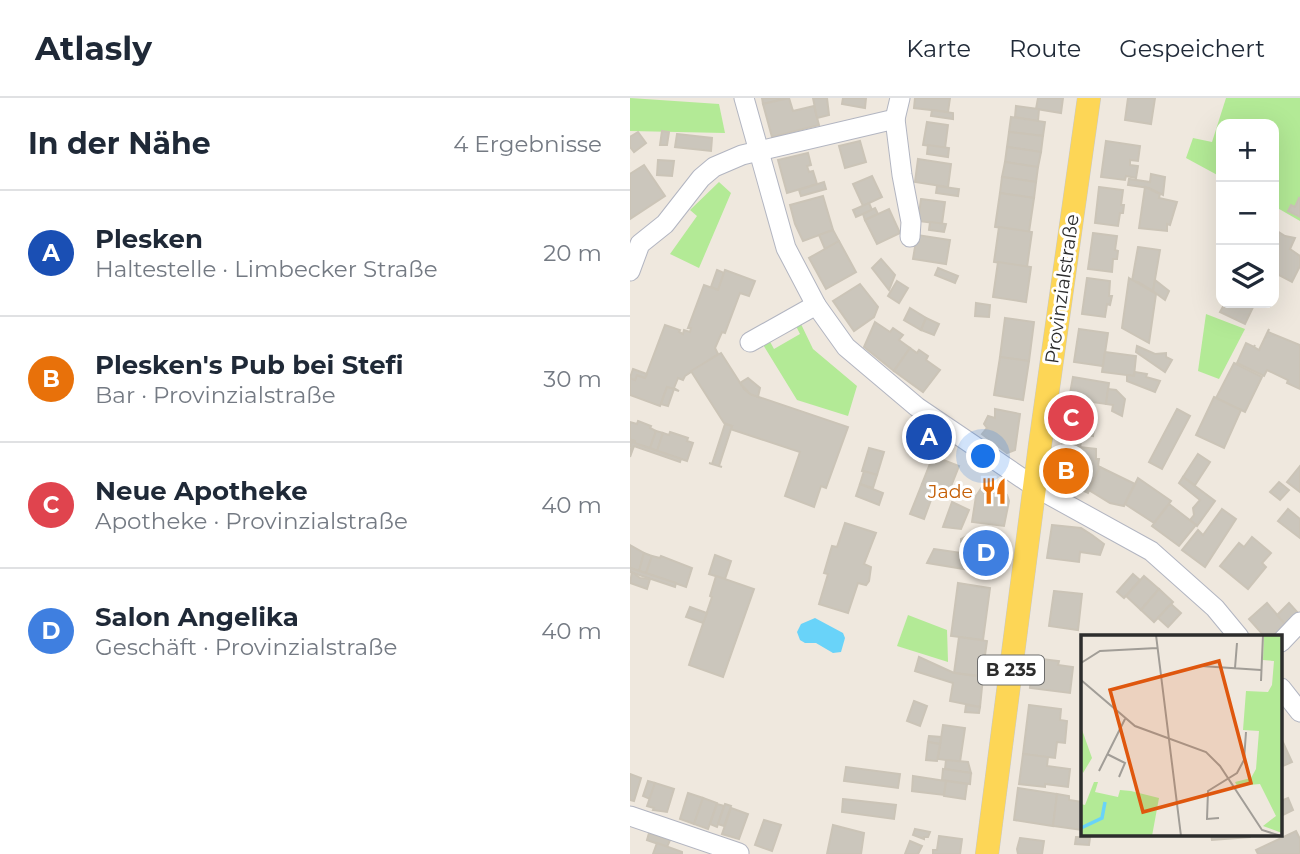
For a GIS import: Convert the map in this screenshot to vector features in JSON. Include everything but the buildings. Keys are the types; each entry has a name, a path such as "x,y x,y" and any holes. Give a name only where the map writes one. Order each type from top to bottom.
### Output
{"main road":[{"name":"Provinzialstraße","path":"986,854 1088,98"}],"street":[{"path":"744,98 786,248 816,305 846,347 917,407 1035,486 1151,551 1215,608 1236,635"},
{"path":"900,98 895,119 911,222 910,237"},
{"path":"630,271 640,244 665,224 701,178 714,167 758,151 895,119"},
{"path":"750,342 816,305"},
{"path":"1282,641 1300,622"},
{"path":"1282,689 1300,712"},
{"path":"630,816 698,847 739,853"}],"green space":[{"path":"630,98 719,104 725,133 630,131"},
{"path":"1226,98 1300,98 1300,221 1279,209 1279,119 1219,119"},
{"path":"1216,129 1216,174 1186,158 1193,138 1212,142"},
{"path":"719,182 731,193 699,268 670,254 697,216 690,210"},
{"path":"1206,314 1245,329 1219,379 1198,371"},
{"path":"794,322 800,322 813,349 857,386 848,416 797,400 762,343 768,338 774,349 800,334"},
{"path":"908,615 947,630 948,662 897,646"}],"water":[{"path":"815,618 843,633 845,638 841,652 833,653 816,643 800,640 797,632 801,624"}],"place":[{"name":"Neue Apotheke","path":"1071,418"},
{"name":"Plesken","path":"929,437"},
{"name":"Plesken's Pub bei Stefi","path":"1066,471"},
{"name":"Jade","path":"994,491"},
{"name":"Salon Angelika","path":"986,553"}]}
